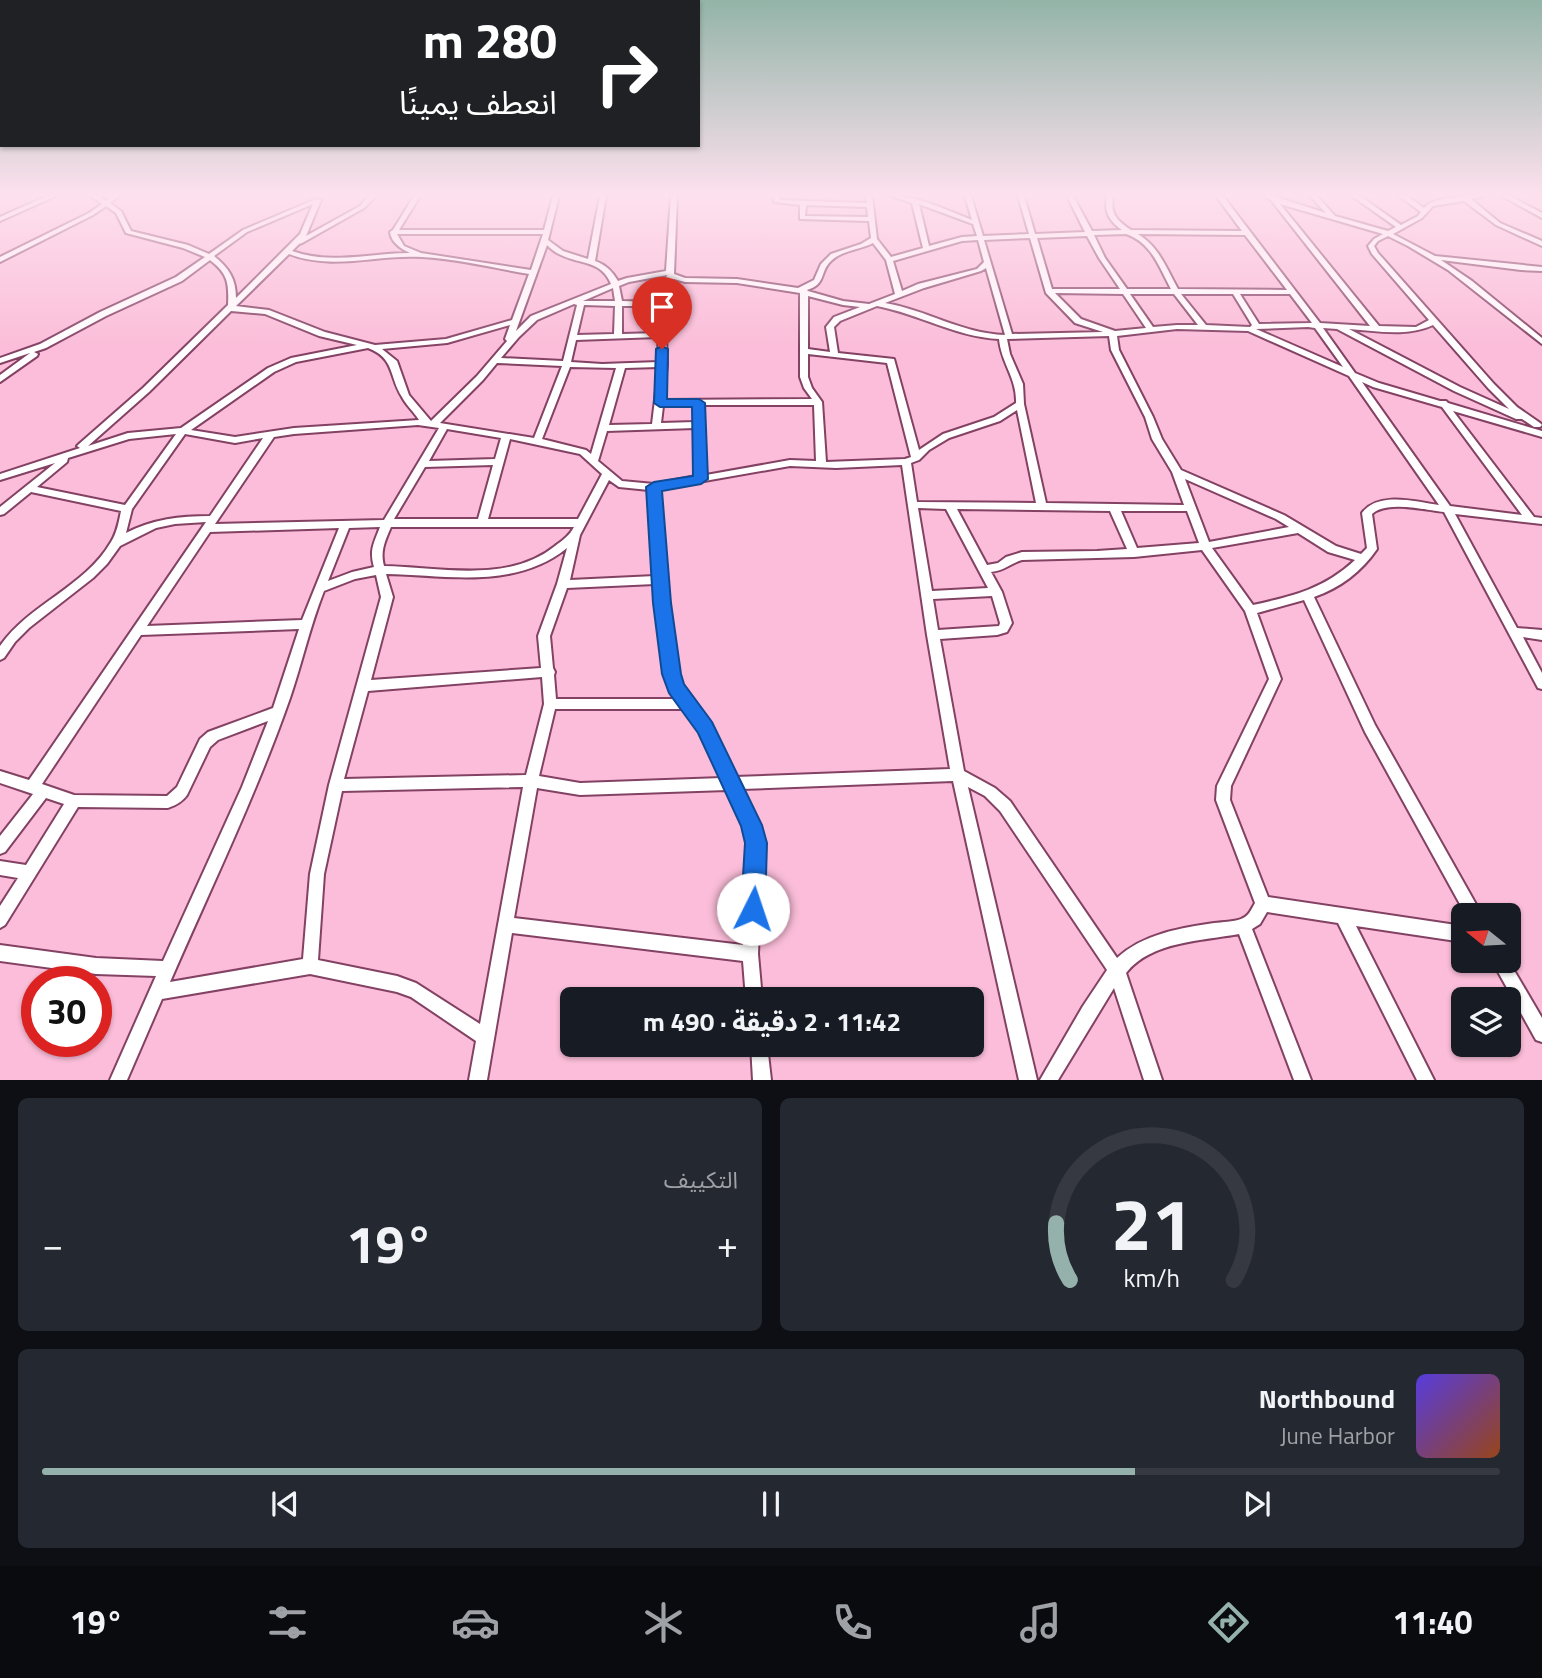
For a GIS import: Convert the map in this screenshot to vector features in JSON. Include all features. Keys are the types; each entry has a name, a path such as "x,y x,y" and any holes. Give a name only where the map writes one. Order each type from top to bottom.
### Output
{"street":[{"path":"0,260 27,246"},
{"path":"189,246 211,258 228,274 231,307"},
{"path":"0,361 50,342 96,317 179,279 226,246"},
{"path":"0,512 117,418 291,246"},
{"path":"289,249 294,246"},
{"path":"402,246 420,255"},
{"path":"506,348 542,246"},
{"path":"555,246 564,257 591,261 610,272 620,306 618,336"},
{"path":"591,261 594,246"},
{"path":"656,426 663,364 661,304 670,274 671,246"},
{"path":"800,291 820,280 824,265 833,256 860,246"},
{"path":"879,246 889,260 900,294"},
{"path":"889,260 932,246"},
{"path":"983,246 1006,336 1004,352 1021,385 1020,404 1042,506"},
{"path":"1037,246 1049,291 1079,321 1113,333"},
{"path":"1096,246 1150,328"},
{"path":"1149,246 1175,291 1203,327"},
{"path":"1257,246 1447,509 1542,684"},
{"path":"1310,246 1377,329"},
{"path":"1373,246 1375,254 1491,386 1514,409 1540,429"},
{"path":"1413,246 1434,257 1542,342"},
{"path":"289,249 298,256 318,259 420,255 533,272"},
{"path":"1434,257 1521,268 1542,268"},
{"path":"834,354 832,323 946,277 971,272 987,263"},
{"path":"431,423 534,318 616,285 670,274 685,280 737,281 800,291 843,303 903,308 961,333 1006,336 1203,327 1418,329 1434,321"},
{"path":"800,291 805,383 818,402 821,463"},
{"path":"1049,291 1292,292"},
{"path":"1234,292 1257,327"},
{"path":"571,303 620,306 661,304"},
{"path":"537,441 567,363 581,304"},
{"path":"231,307 274,314 322,334 373,346 393,360 405,396 431,423"},
{"path":"0,654 17,632 106,558 117,543 127,509 183,431 282,364 373,346 447,341 516,321"},
{"path":"1237,328 1264,333 1304,355 1354,377 1540,429"},
{"path":"1340,328 1540,429"},
{"path":"1048,1080 1117,971 1131,955 1151,945 1243,926 1255,919 1263,904 1223,800 1224,786 1230,770 1275,680 1250,610 1205,546 1177,472 1157,439 1149,417 1115,350 1113,333"},
{"path":"572,338 661,335"},
{"path":"0,379 50,342"},
{"path":"803,351 891,361 911,460 913,505 958,775 1028,1080"},
{"path":"495,360 621,366 663,364"},
{"path":"594,460 621,366"},
{"path":"660,403 818,402"},
{"path":"699,403 701,479"},
{"path":"1443,403 1536,520"},
{"path":"0,477 128,436 183,431 235,440 271,434 431,423 537,441 583,452 619,484 654,487 790,463 836,465 911,460 946,436 997,419 1020,404"},
{"path":"603,428 698,425"},
{"path":"310,966 317,874 336,785 387,597 382,570 376,556 377,548 387,523 445,426"},
{"path":"0,847 137,631 271,434"},
{"path":"482,523 506,437"},
{"path":"422,464 499,462"},
{"path":"0,485 33,467"},
{"path":"1177,472 1280,517 1332,549 1364,559"},
{"path":"478,1080 531,781 550,704 544,636 563,583 575,535 607,476"},
{"path":"654,487 660,580 671,674 686,704 705,727 751,825 756,843 750,954 753,987"},
{"path":"28,488 127,509"},
{"path":"1250,610 1308,596 1336,584 1372,549 1367,513 1372,507 1395,503 1536,520"},
{"path":"913,505 1190,508"},
{"path":"933,635 1003,629 1006,623 996,592 950,506"},
{"path":"1114,507 1134,553"},
{"path":"117,543 152,523 167,520 345,525 580,523"},
{"path":"118,1080 249,787 278,712 306,624 345,525"},
{"path":"984,569 1000,567 1022,556 1134,553 1205,546 1298,529"},
{"path":"322,588 347,578 382,570 472,575 510,573 545,560 575,535"},
{"path":"563,583 660,580"},
{"path":"927,596 996,592"},
{"path":"1308,596 1370,728 1467,903"},
{"path":"137,631 306,624"},
{"path":"1514,632 1542,635"},
{"path":"364,687 549,672"},
{"path":"550,704 686,704"},
{"path":"0,777 74,801 168,802 177,797 205,743 213,736 278,712"},
{"path":"336,785 531,781 580,789 958,775 990,792 1005,806 1117,971 1153,1080"},
{"path":"0,920 74,801"},
{"path":"0,868 29,873"},
{"path":"1263,904 1451,932"},
{"path":"1342,915 1426,1080"},
{"path":"506,925 750,954"},
{"path":"1243,926 1303,1080"},
{"path":"0,953 96,966 168,969"},
{"path":"158,992 310,966 397,984 416,991 486,1038"},
{"path":"1507,973 1542,1034"},
{"path":"760,1057 762,1080"}],"route":[{"path":"662,349 660,403 699,403 701,479 654,487 662,603 671,674 686,704 705,727 751,825 756,843 753,909"}]}
